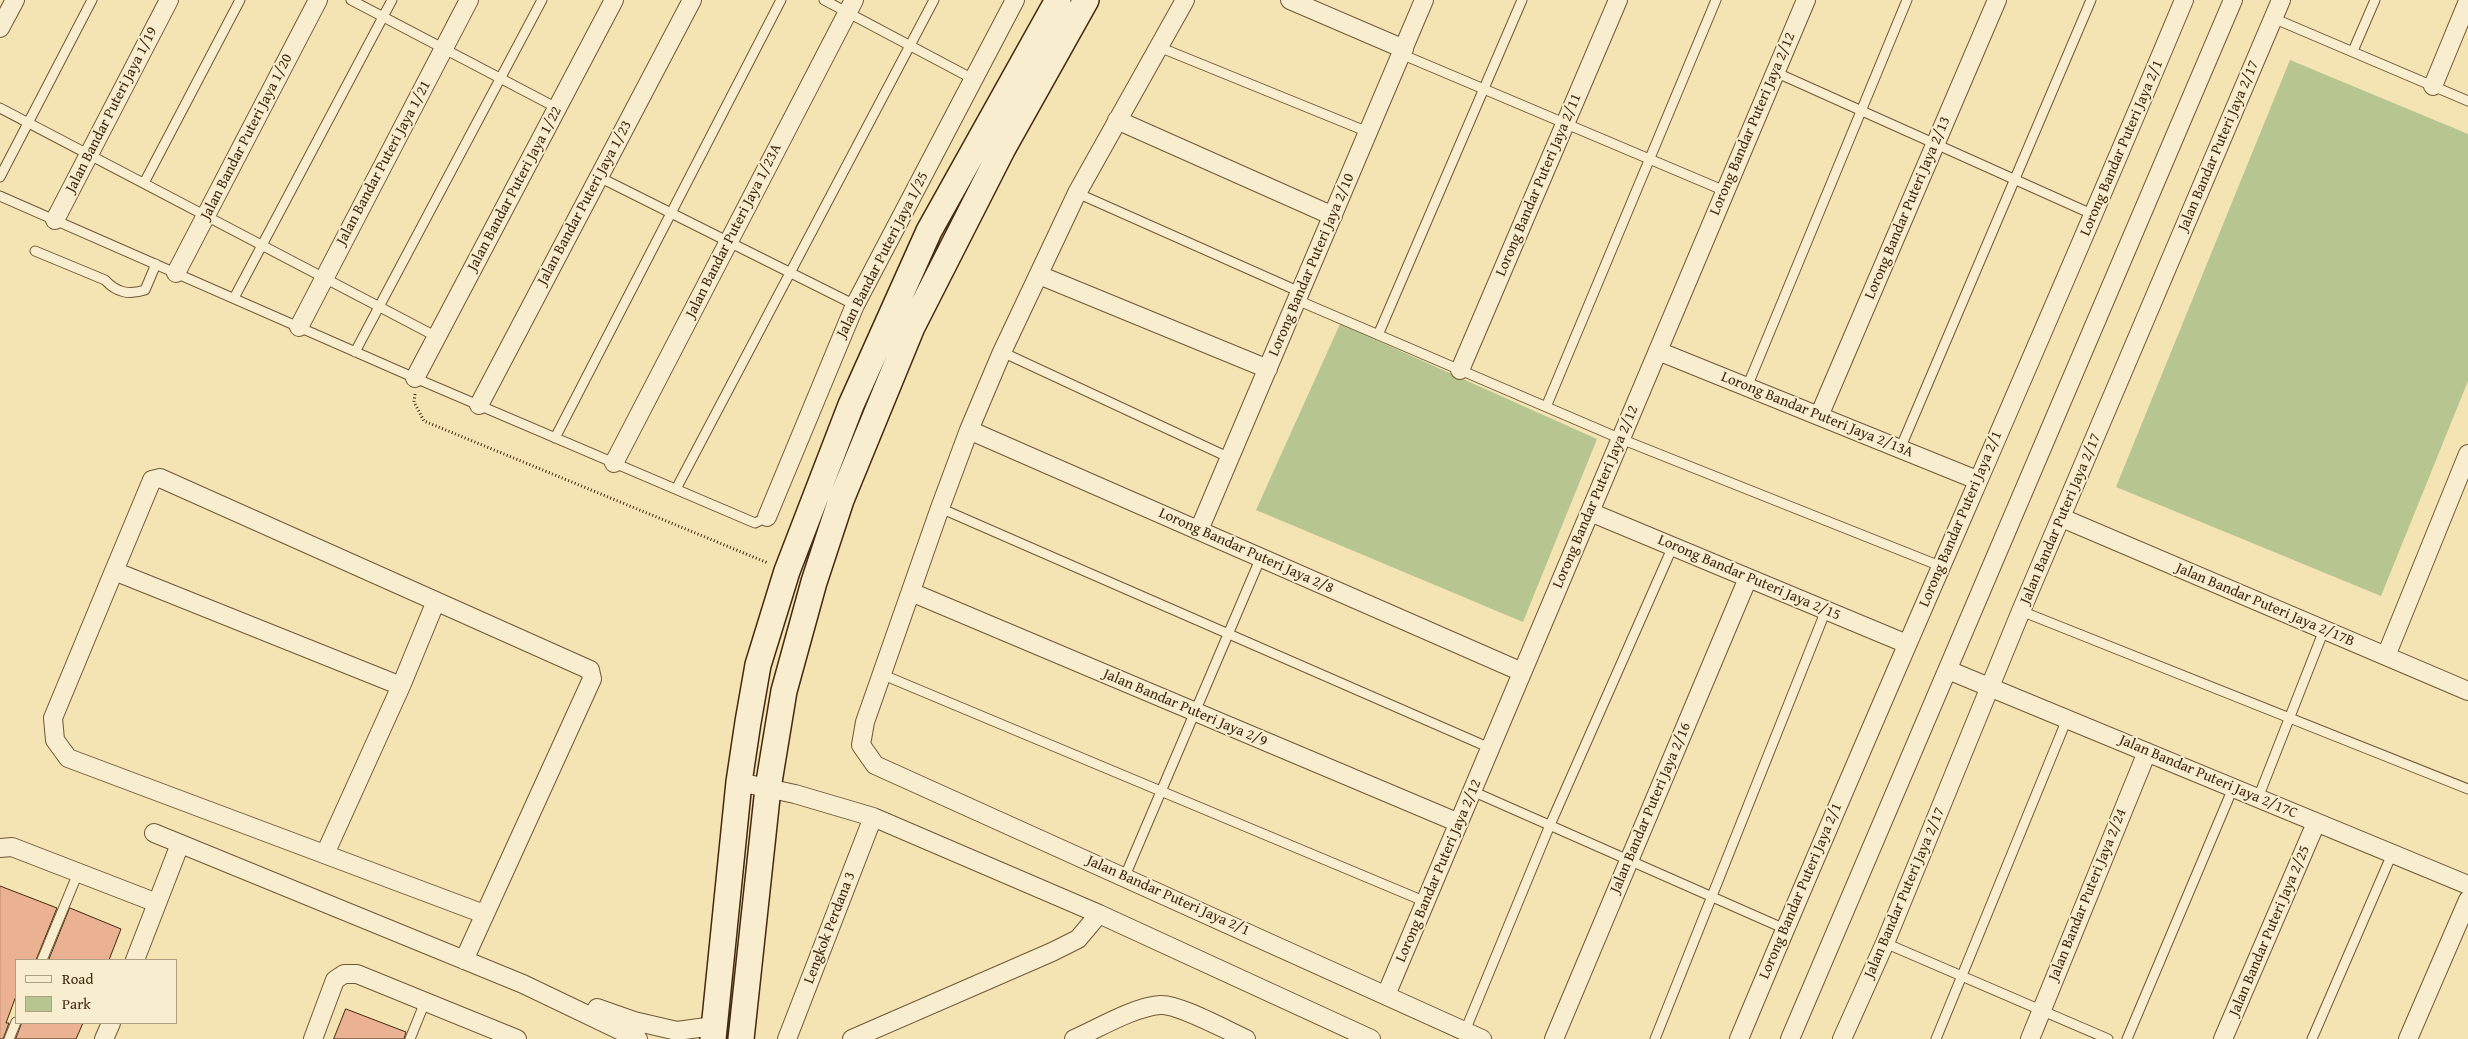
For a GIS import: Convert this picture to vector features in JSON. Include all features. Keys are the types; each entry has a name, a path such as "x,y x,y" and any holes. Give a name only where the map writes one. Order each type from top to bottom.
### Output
{"street":[{"path":"0,28 15,0"},
{"name":"Jalan Bandar Puteri Jaya 1/19","path":"55,220 169,0"},
{"name":"Jalan Bandar Puteri Jaya 1/20","path":"176,273 318,0"},
{"name":"Jalan Bandar Puteri Jaya 1/21","path":"298,327 470,0"},
{"name":"Jalan Bandar Puteri Jaya 1/22","path":"415,378 614,0"},
{"name":"Jalan Bandar Puteri Jaya 1/23","path":"479,405 692,0"},
{"name":"Jalan Bandar Puteri Jaya 1/25","path":"767,517 855,305 1015,0"},
{"path":"523,984 634,1021 677,1031 713,1032 739,782 758,665 787,571 851,405 929,231 1058,0"},
{"path":"741,1039 768,788 784,691 814,582 841,500 912,327 1002,150 1086,0"},
{"path":"881,674 969,430 1002,352 1078,193 1185,0"},
{"path":"1290,0 1402,52"},
{"name":"Lorong Bandar Puteri Jaya 2/10","path":"1199,530 1424,0"},
{"name":"Lorong Bandar Puteri Jaya 2/11","path":"1460,370 1618,0"},
{"name":"Lorong Bandar Puteri Jaya 2/12","path":"1386,995 1806,0"},
{"name":"Lorong Bandar Puteri Jaya 2/13","path":"1819,416 1997,0"},
{"name":"Lorong Bandar Puteri Jaya 2/1","path":"1738,1039 1977,480 2094,215 2184,0"},
{"path":"1790,1039 2233,0"},
{"name":"Jalan Bandar Puteri Jaya 2/17","path":"1842,1039 1885,943 2021,611 2281,0"},
{"path":"2433,86 2468,1"},
{"name":"Jalan Bandar Puteri Jaya 1/23A","path":"614,462 851,6"},
{"path":"1117,120 1333,216"},
{"path":"1039,275 1268,369"},
{"name":"Lorong Bandar Puteri Jaya 2/13A","path":"1658,351 1977,480"},
{"name":"Lorong Bandar Puteri Jaya 2/8","path":"969,430 1522,672"},
{"path":"2386,656 2468,454"},
{"path":"464,960 592,679 590,670 160,478 152,480 53,718 55,740 68,758 484,914"},
{"name":"Lorong Bandar Puteri Jaya 2/15","path":"1590,512 1907,644"},
{"name":"Jalan Bandar Puteri Jaya 2/17B","path":"2062,518 2468,691"},
{"path":"114,571 401,686"},
{"name":"Jalan Bandar Puteri Jaya 2/16","path":"1554,1039 1748,578"},
{"name":"Jalan Bandar Puteri Jaya 2/9","path":"911,592 1459,823"},
{"path":"325,854 401,686 436,601"},
{"name":"Jalan Bandar Puteri Jaya 2/17C","path":"1948,670 2468,885"},
{"name":"Jalan Bandar Puteri Jaya 2/1","path":"881,674 865,722 861,745 875,764 1482,1039"},
{"name":"Jalan Bandar Puteri Jaya 2/24","path":"2030,1039 2146,752"},
{"path":"739,782 873,816 1099,914 1372,1039"},
{"name":"Lengkok Perdana 3","path":"786,1039 873,816"},
{"name":"Jalan Bandar Puteri Jaya 2/25","path":"2223,1039 2316,823"},
{"path":"154,834 523,984 638,1039"},
{"path":"135,959 180,844"},
{"path":"0,848 12,847 157,903"},
{"path":"2408,1039 2468,900"},
{"path":"852,1039 1078,939 1099,914"},
{"path":"313,1039 335,980 344,974 357,974 507,1037"},
{"path":"1074,1039 1140,1010 1161,1004 1184,1011 1246,1039"},
{"path":"104,1039 111,1024"}],"lane":[{"path":"0,177 92,0"},
{"path":"144,183 240,0"},
{"path":"351,0 557,108"},
{"path":"234,298 392,0"},
{"path":"355,352 542,0"},
{"path":"555,438 781,0"},
{"path":"824,0 851,6 910,46 973,79"},
{"path":"676,489 934,0"},
{"path":"1378,335 1522,0"},
{"path":"1546,407 1716,0"},
{"path":"1747,387 1907,0"},
{"path":"1900,449 2091,0"},
{"path":"2353,51 2375,0"},
{"path":"2273,18 2468,101"},
{"path":"1159,47 1368,132"},
{"path":"1402,52 1484,89 1725,191"},
{"path":"1776,72 2094,215"},
{"path":"0,108 437,337"},
{"path":"599,177 855,305"},
{"path":"1078,193 1378,335 1621,438 1940,566"},
{"path":"0,196 415,378 756,523 767,517"},
{"path":"35,251 105,280 113,289 127,293 145,290 156,264"},
{"path":"1002,352 1230,458"},
{"path":"940,508 1490,748"},
{"path":"1465,1031 1550,825 1673,546"},
{"path":"1125,876 1261,558"},
{"path":"1655,1039 1826,610"},
{"path":"2021,611 2468,789"},
{"path":"2258,798 2324,630"},
{"path":"881,674 1426,902"},
{"path":"1936,1039 2067,719"},
{"path":"2127,1039 2233,788"},
{"path":"1472,791 1785,929"},
{"path":"2312,1039 2392,854"},
{"path":"42,959 78,873"},
{"path":"1885,943 2108,1039"},
{"path":"410,1039 425,1002"},
{"path":"9,1039 15,1024"}],"path":[{"path":"415,378 414,402 424,421 787,571"}],"green space":[{"path":"2290,60 2468,134 2468,381 2381,596 2116,487"},
{"path":"1340,324 1597,439 1523,622 1256,510"}],"building":[{"path":"0,886 57,908 36,959 15,959 15,999 6,1023 9,1023 3,1039 0,1039"},
{"path":"70,908 121,929 109,959 49,959"},
{"path":"346,1009 406,1032 404,1039 334,1039"},
{"path":"22,1024 83,1024 76,1039 16,1039"}]}
